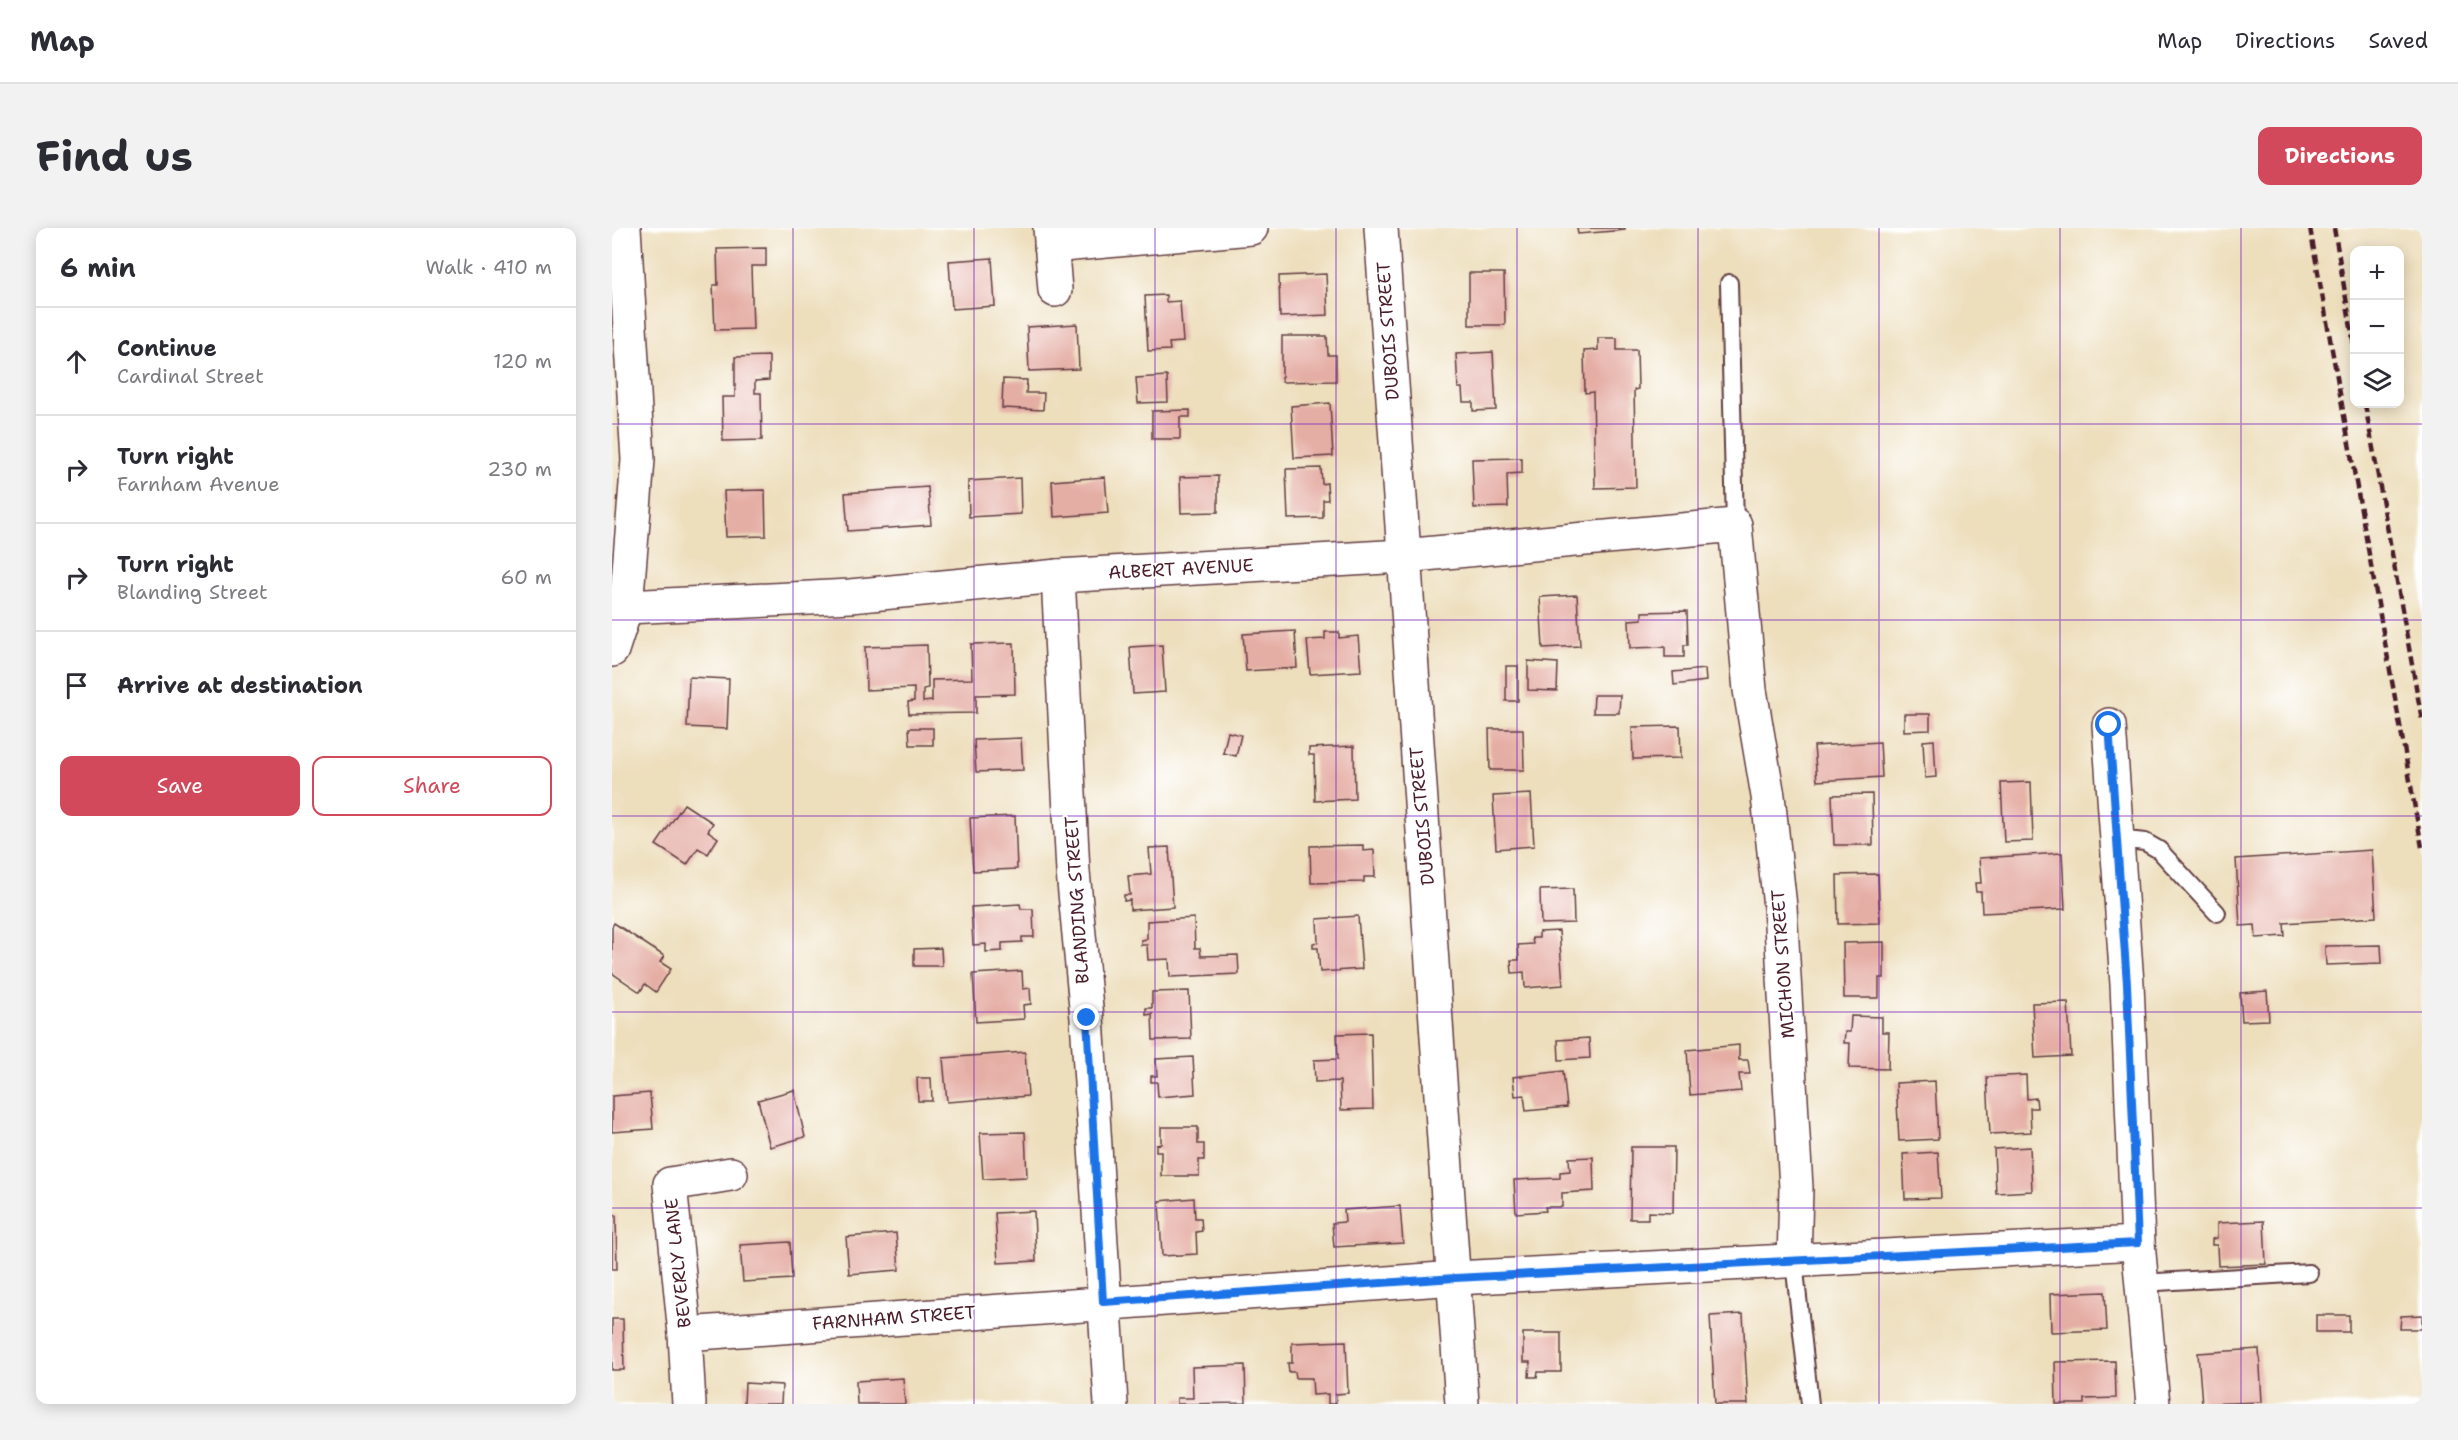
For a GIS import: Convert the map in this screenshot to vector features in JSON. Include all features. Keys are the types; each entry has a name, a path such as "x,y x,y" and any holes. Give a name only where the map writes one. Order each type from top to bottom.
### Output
{"street":[{"path":"612,650 626,607 638,460 624,228"},
{"path":"1055,290 1051,237 1251,228"},
{"name":"DUBOIS STREET","path":"1381,228 1427,867 1462,1404"},
{"name":"ALBERT AVENUE","path":"626,607 850,596 1058,576 1403,556 1735,525"},
{"name":"MICHON STREET","path":"1735,525 1750,690 1768,796 1780,907 1796,1188 1794,1262"},
{"name":"BLANDING STREET","path":"1058,576 1073,872 1087,1018 1111,1404"},
{"path":"2109,725 2127,984 2138,1243 2153,1404"},
{"name":"BEVERLY LANE","path":"689,1404 686,1334 670,1184 731,1174"},
{"name":"FARNHAM STREET","path":"686,1334 1455,1278 2138,1243"}],"lane":[{"path":"1729,283 1735,525"},
{"path":"2117,839 2145,842 2159,850 2217,913"},
{"name":"MICHON STREET","path":"1794,1262 1810,1404"},
{"path":"2141,1283 2309,1273"}],"building":[{"path":"1577,228 1625,228 1625,230 1578,234"},
{"path":"766,248 766,266 751,266 753,329 715,330 713,285 718,285 717,249"},
{"path":"992,258 995,306 952,309 949,261"},
{"path":"1469,273 1504,273 1505,325 1469,325"},
{"path":"1326,274 1328,315 1280,317 1279,276"},
{"path":"1166,295 1166,302 1180,301 1183,342 1169,343 1170,350 1148,351 1145,296"},
{"path":"1077,324 1079,369 1029,371 1027,327"},
{"path":"1282,336 1327,336 1328,355 1336,355 1336,381 1282,382"},
{"path":"1598,338 1617,338 1617,350 1637,350 1638,389 1634,390 1636,487 1595,488 1593,392 1585,393 1584,351 1598,350"},
{"path":"1493,352 1496,410 1473,411 1473,402 1463,402 1462,388 1458,388 1456,354"},
{"path":"769,356 769,380 755,381 755,393 761,393 762,440 723,441 722,397 735,397 735,357"},
{"path":"1167,376 1168,402 1138,403 1136,378"},
{"path":"1003,379 1027,380 1026,393 1044,393 1043,410 1002,408"},
{"path":"1330,403 1333,456 1294,458 1291,406"},
{"path":"1190,410 1190,417 1180,417 1180,439 1152,439 1152,411"},
{"path":"1522,458 1522,473 1507,474 1508,507 1474,508 1472,459"},
{"path":"1321,468 1322,484 1327,483 1328,500 1323,500 1323,518 1288,519 1286,469"},
{"path":"1218,476 1218,512 1181,513 1180,477"},
{"path":"1105,477 1108,513 1054,517 1052,481"},
{"path":"1020,478 1021,514 969,517 968,481"},
{"path":"928,487 931,525 848,531 845,493"},
{"path":"765,490 766,536 726,537 724,491"},
{"path":"1577,595 1580,646 1543,648 1540,597"},
{"path":"1687,611 1688,645 1684,645 1684,657 1665,657 1665,647 1630,648 1629,620 1642,619 1642,612"},
{"path":"1295,631 1297,668 1246,671 1243,634"},
{"path":"1325,632 1339,632 1339,638 1358,636 1361,671 1310,674 1307,640 1325,639"},
{"path":"1014,643 1015,694 976,695 976,713 909,714 908,702 914,701 914,688 866,690 865,647 927,645 928,688 923,689 923,702 932,701 932,680 972,679 971,644"},
{"path":"1162,645 1165,692 1133,694 1130,647"},
{"path":"1528,661 1558,663 1557,691 1528,690"},
{"path":"1506,666 1518,666 1518,701 1506,701"},
{"path":"1705,669 1706,681 1674,685 1673,672"},
{"path":"689,677 729,679 727,729 687,727"},
{"path":"1594,695 1620,695 1619,713 1593,713"},
{"path":"1904,714 1930,714 1930,730 1904,731"},
{"path":"1680,726 1681,758 1633,759 1632,727"},
{"path":"909,728 933,728 933,745 910,745"},
{"path":"1489,729 1523,729 1524,770 1490,770"},
{"path":"1228,732 1241,735 1236,756 1223,753"},
{"path":"1021,738 1023,770 976,772 974,740"},
{"path":"1934,740 1936,777 1925,778 1923,741"},
{"path":"1880,742 1882,777 1817,781 1814,746"},
{"path":"1354,746 1355,799 1315,801 1314,755 1309,755 1309,748"},
{"path":"2031,782 2033,841 2004,842 2001,783"},
{"path":"1531,794 1534,846 1496,849 1493,796"},
{"path":"1872,794 1873,845 1834,845 1832,795"},
{"path":"684,804 713,823 708,831 718,838 708,854 698,848 687,865 656,845"},
{"path":"1015,816 1017,869 973,871 970,818"},
{"path":"1363,845 1363,851 1374,850 1375,877 1364,877 1364,882 1311,883 1310,846"},
{"path":"1169,847 1173,907 1130,910 1130,900 1124,901 1124,895 1130,895 1128,876 1151,874 1149,848"},
{"path":"2372,850 2376,917 2284,923 2285,936 2256,938 2255,925 2240,926 2236,859"},
{"path":"2062,853 2065,909 1982,913 1981,892 1976,892 1975,883 1981,883 1979,858"},
{"path":"1878,874 1880,923 1838,924 1837,875"},
{"path":"1573,889 1574,923 1541,924 1540,890"},
{"path":"1020,904 1021,909 1033,909 1034,937 1022,937 1022,942 1002,943 1002,951 986,952 986,944 973,945 971,907"},
{"path":"1358,916 1362,969 1320,972 1318,948 1313,948 1313,943 1318,942 1317,919"},
{"path":"1194,918 1195,948 1200,948 1201,956 1238,955 1239,974 1170,977 1169,959 1148,960 1147,945 1141,945 1141,940 1147,939 1147,921"},
{"path":"614,923 664,956 660,962 671,969 656,992 645,984 640,992 612,973 612,927"},
{"path":"1559,931 1563,985 1525,988 1524,972 1512,973 1511,960 1519,960 1518,945 1533,944 1532,938 1539,938 1539,932"},
{"path":"1884,942 1884,978 1879,978 1879,998 1844,998 1843,943"},
{"path":"2381,945 2382,963 2326,965 2325,946"},
{"path":"941,948 942,966 914,966 914,949"},
{"path":"1022,971 1023,989 1030,988 1031,1004 1023,1005 1024,1019 976,1022 973,974"},
{"path":"1189,991 1191,1039 1153,1040 1152,1014 1146,1015 1146,1008 1152,1008 1152,992"},
{"path":"2267,991 2269,1020 2242,1021 2240,993"},
{"path":"2068,1002 2071,1056 2035,1058 2032,1003"},
{"path":"1851,1016 1882,1017 1882,1032 1889,1032 1888,1069 1849,1068 1850,1043 1844,1043 1845,1032 1850,1032"},
{"path":"1371,1033 1373,1109 1341,1110 1340,1081 1315,1082 1314,1060 1338,1059 1337,1034"},
{"path":"1589,1038 1590,1058 1559,1060 1558,1040"},
{"path":"1739,1045 1739,1060 1748,1060 1750,1074 1739,1074 1741,1091 1690,1095 1687,1050"},
{"path":"1025,1052 1028,1096 947,1102 943,1058"},
{"path":"1193,1057 1195,1094 1158,1097 1157,1082 1151,1082 1151,1076 1157,1076 1156,1059"},
{"path":"1563,1071 1567,1107 1526,1111 1524,1095 1515,1096 1513,1077"},
{"path":"2026,1075 2027,1099 2036,1098 2037,1108 2030,1108 2031,1132 1990,1134 1987,1077"},
{"path":"917,1078 931,1078 932,1101 918,1101"},
{"path":"1935,1081 1938,1139 1899,1141 1896,1083"},
{"path":"794,1090 805,1137 770,1147 758,1100"},
{"path":"650,1093 653,1129 612,1132 612,1096"},
{"path":"1161,1127 1198,1127 1198,1144 1204,1144 1204,1160 1199,1160 1199,1176 1161,1176 1161,1151 1156,1151 1156,1145 1161,1144"},
{"path":"1025,1132 1027,1177 983,1179 980,1133"},
{"path":"1631,1147 1674,1147 1673,1213 1648,1212 1648,1219 1630,1219"},
{"path":"2030,1147 2032,1191 1996,1193 1994,1149"},
{"path":"1938,1152 1941,1198 1905,1199 1903,1154"},
{"path":"1593,1157 1594,1191 1562,1193 1562,1207 1545,1207 1546,1211 1516,1213 1514,1180 1560,1178 1560,1172 1570,1171 1569,1158"},
{"path":"1194,1198 1195,1218 1201,1218 1202,1231 1196,1232 1197,1254 1162,1256 1159,1201"},
{"path":"1400,1206 1403,1243 1334,1247 1332,1223 1345,1222 1344,1210"},
{"path":"1034,1211 1036,1261 998,1263 995,1213"},
{"path":"612,1215 616,1215 617,1269 612,1269"},
{"path":"2264,1221 2266,1264 2218,1266 2217,1245 2212,1245 2212,1239 2217,1238 2217,1223"},
{"path":"896,1233 899,1270 849,1274 846,1237"},
{"path":"790,1242 792,1279 743,1282 740,1245"},
{"path":"2105,1292 2107,1330 2051,1332 2050,1294"},
{"path":"1743,1314 1748,1404 1715,1404 1710,1316"},
{"path":"2316,1315 2349,1315 2349,1332 2316,1332"},
{"path":"2422,1315 2422,1329 2400,1329 2401,1316"},
{"path":"612,1319 623,1319 624,1370 612,1370"},
{"path":"1523,1333 1561,1333 1561,1372 1538,1372 1537,1377 1529,1377 1530,1362 1523,1362"},
{"path":"1346,1341 1348,1393 1336,1394 1336,1404 1328,1404 1328,1394 1313,1395 1312,1378 1296,1378 1295,1372 1289,1372 1288,1363 1292,1363 1292,1343"},
{"path":"2259,1349 2262,1402 2202,1404 2198,1353"},
{"path":"2115,1361 2116,1398 2084,1399 2084,1404 2056,1404 2055,1362"},
{"path":"1245,1365 1246,1403 1177,1404 1177,1398 1193,1398 1192,1367"},
{"path":"903,1378 905,1404 857,1404 856,1381"},
{"path":"745,1383 782,1385 781,1404 744,1404"}],"railway":[{"path":"2310,228 2422,847"},
{"path":"2334,228 2350,322"},
{"path":"2366,408 2422,720"}],"route":[{"path":"1087,1018 1103,1302 1455,1278 2138,1243 2127,984 2109,725"}]}
